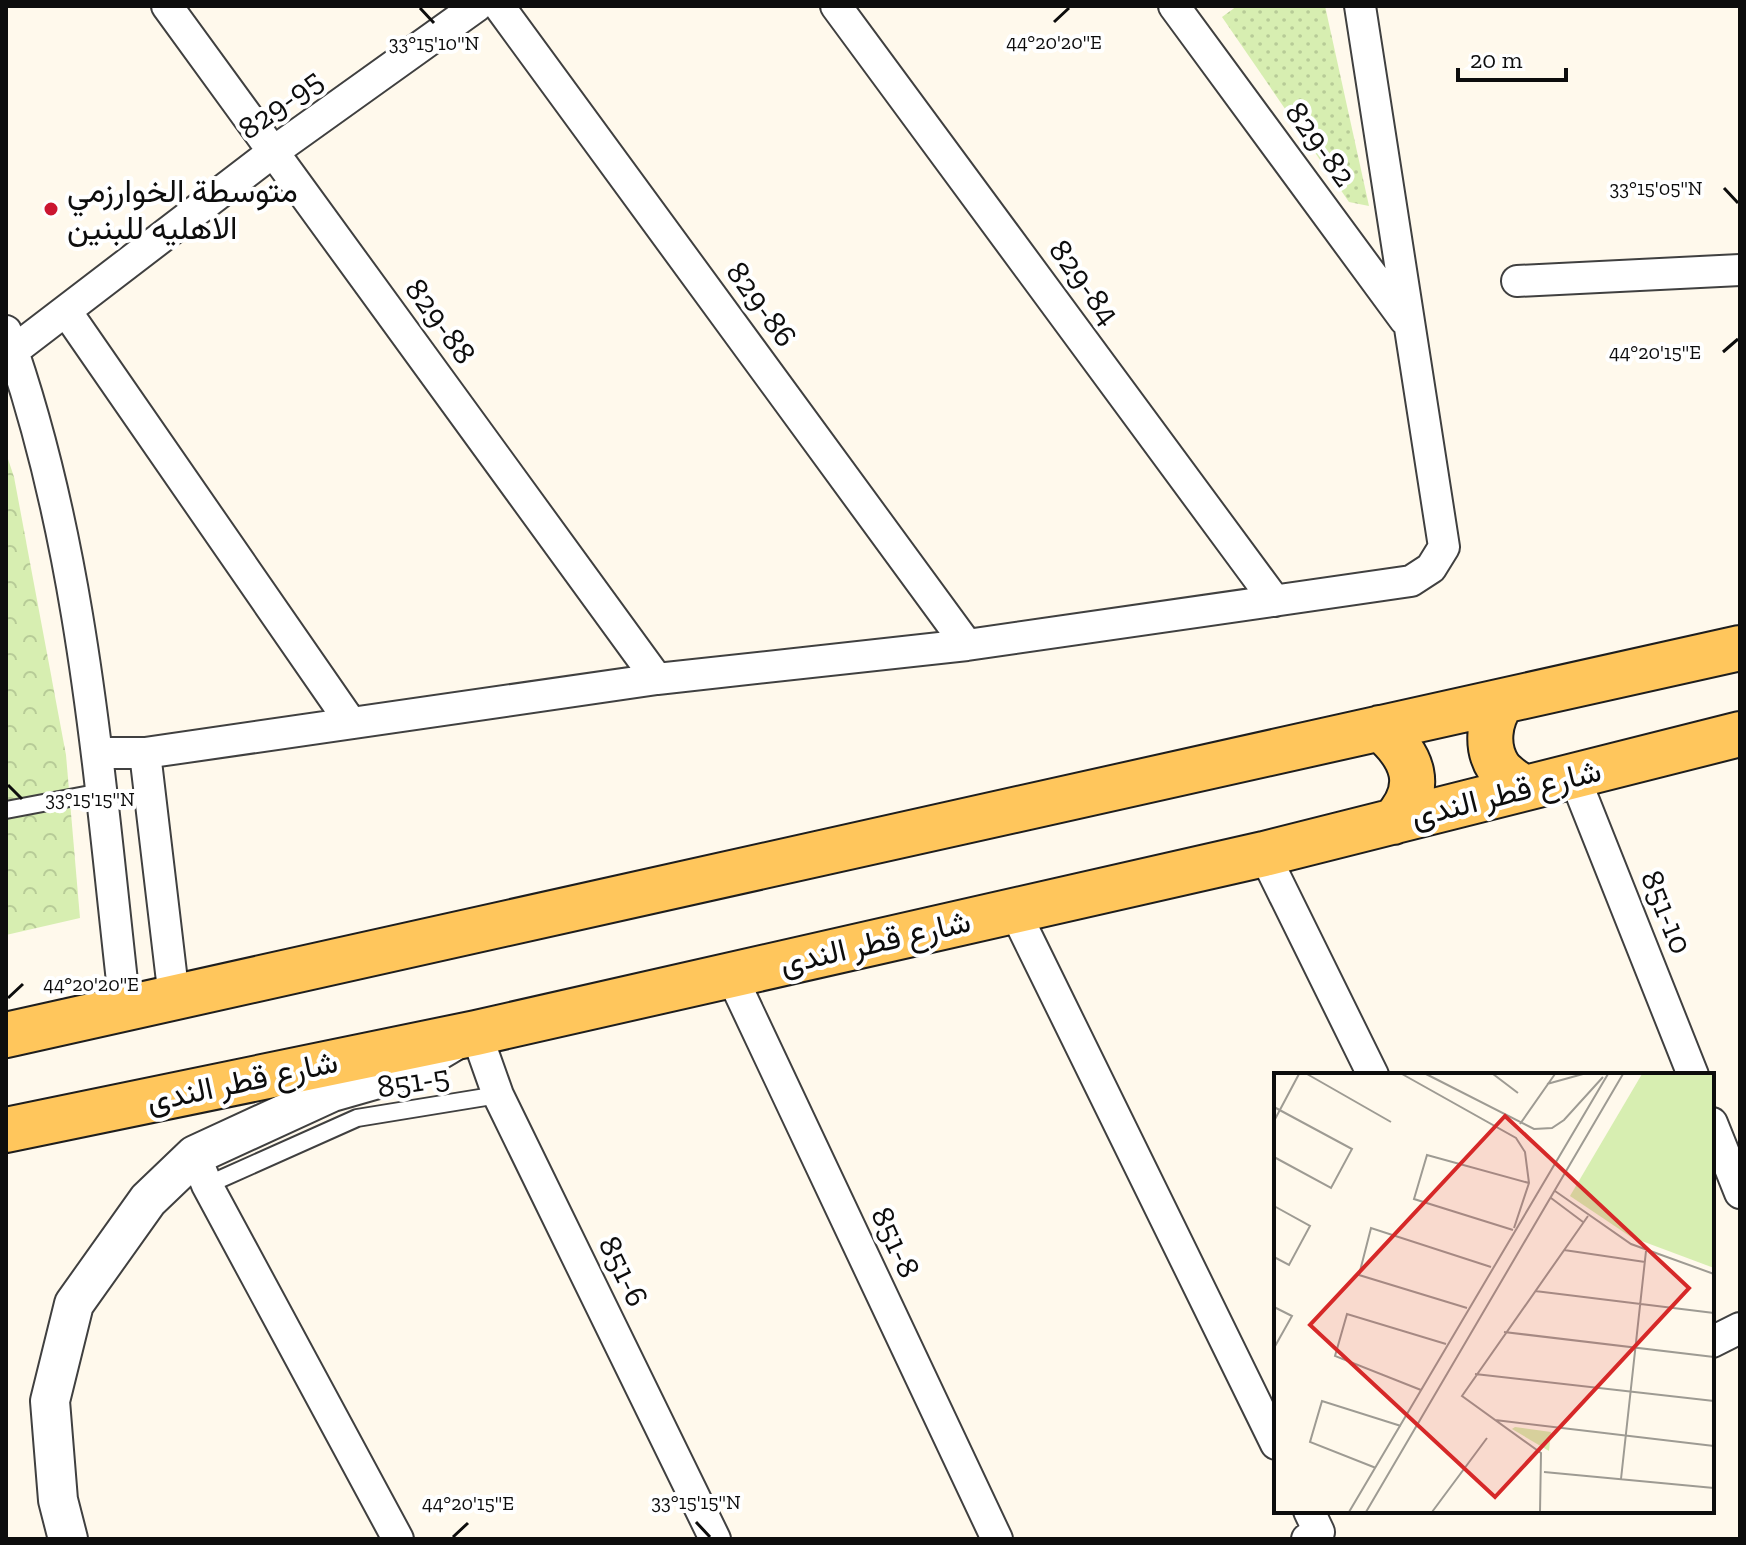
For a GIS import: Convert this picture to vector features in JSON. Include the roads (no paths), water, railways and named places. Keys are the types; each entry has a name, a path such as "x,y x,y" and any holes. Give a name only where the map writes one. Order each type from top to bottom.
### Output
{"main road":[{"path":"6,1035 1740,648"},
{"path":"1503,701 1494,714 1490,735 1493,750 1499,768 1524,788"},
{"path":"1380,728 1407,755 1410,773 1412,788 1405,809 1393,822"},
{"name":"شارع قطر الندى","path":"6,1130 469,1034 1264,854 1740,734"}],"street":[{"name":"829-88","path":"167,6 657,679"},
{"name":"829-95","path":"10,341 66,311 273,152 477,6"},
{"name":"829-86","path":"499,6 967,645"},
{"name":"829-84","path":"836,6 1275,601"},
{"name":"829-82","path":"1174,6 1409,325"},
{"path":"97,753 145,753 657,679 967,645 1411,581 1431,568 1444,547 1360,6"},
{"path":"1517,281 1740,270"},
{"path":"66,311 351,723"},
{"path":"10,341 42,444 65,540 97,753 125,1008"},
{"path":"145,753 174,998"},
{"name":"851-10","path":"1574,776 1692,1073"},
{"path":"1264,854 1372,1073"},
{"path":"1014,910 1274,1440"},
{"name":"851-8","path":"731,975 997,1539"},
{"path":"68,1539 58,1500 50,1401 74,1304 148,1200 332,1092 402,1072 469,1034"},
{"name":"851-6","path":"469,1034 715,1539"},
{"path":"1714,1128 1740,1193"},
{"path":"201,1170 398,1539"},
{"path":"1714,1341 1740,1328"},
{"path":"1307,1539 1319,1532 1310,1513"}],"lane":[{"path":"6,810 101,792"},
{"name":"851-5","path":"201,1170 357,1118 498,1095"}],"place":[{"name":"متوسطة الخوارزمي الاهليه للبنين","path":"51,209"}]}
